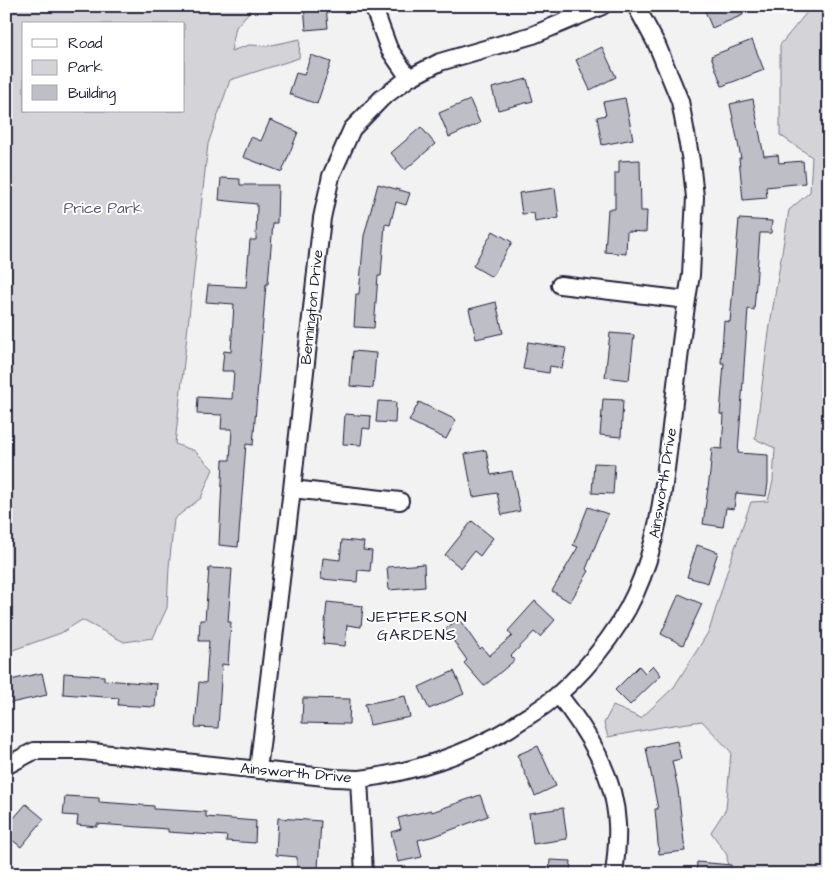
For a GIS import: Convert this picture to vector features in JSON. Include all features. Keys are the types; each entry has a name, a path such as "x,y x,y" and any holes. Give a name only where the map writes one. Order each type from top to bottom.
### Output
{"street":[{"path":"373,6 389,49 409,78"},
{"name":"Bennington Drive","path":"258,770 322,218 332,176 352,129 382,98 409,78 440,62 533,35 602,6"},
{"name":"Ainsworth Drive","path":"6,766 34,751 83,752 359,779 393,772 446,759 492,738 544,706 584,667 611,636 634,596 651,552 662,507 691,275 694,223 695,197 680,101 657,45 636,6"},
{"path":"560,285 687,300"},
{"path":"292,489 400,502"},
{"path":"558,694 578,719 604,766 614,798 617,825 614,874"},
{"path":"359,779 364,874"}],"green space":[{"name":"Price Park","path":"6,6 250,6 250,11 236,27 231,51 249,45 267,46 300,39 299,58 230,80 208,144 175,444 195,451 213,469 201,498 174,519 167,608 153,638 124,642 82,620 61,633 13,650 6,648"},
{"path":"812,6 829,6 829,874 728,874 727,855 711,832 726,809 731,752 702,721 608,737 604,723 613,706 641,718 674,687 709,631 751,502 768,501 773,481 775,448 755,439 770,325 789,210 810,192 812,157 780,135 780,45"}],"building":[{"path":"304,6 326,6 328,28 306,30"},
{"path":"703,6 739,6 743,15 712,28"},
{"path":"752,40 764,70 722,86 711,56"},
{"path":"602,47 616,77 590,90 576,60"},
{"path":"311,55 331,62 317,104 289,94 296,73 304,75"},
{"path":"527,79 533,101 498,110 492,88"},
{"path":"625,98 633,139 602,145 597,117 606,115 603,102"},
{"path":"753,99 764,156 778,155 779,163 803,161 805,183 766,187 767,198 743,200 739,158 741,158 730,104"},
{"path":"470,100 480,123 449,137 439,113"},
{"path":"270,120 298,132 282,172 243,157 251,137 261,141"},
{"path":"421,127 435,144 405,170 391,153"},
{"path":"640,160 641,211 647,211 646,232 627,231 626,254 605,252 608,209 615,209 615,173 619,173 619,161"},
{"path":"221,178 240,179 240,185 278,185 277,223 273,223 268,284 266,284 253,445 246,444 238,547 219,545 223,460 230,460 232,429 221,429 222,415 197,414 198,397 232,399 234,371 222,371 224,351 231,352 234,304 206,302 208,285 246,287 250,240 256,240 257,204 219,200"},
{"path":"378,184 410,193 406,205 396,202 390,225 385,224 374,328 354,327 356,294 359,294 364,236"},
{"path":"555,188 559,218 535,222 534,213 522,214 519,193"},
{"path":"739,219 772,221 771,233 760,233 754,310 748,309 738,453 768,455 768,483 766,496 736,493 734,509 726,508 723,527 703,524 712,448 722,449 724,415 720,414 724,363 721,363 724,321 730,322"},
{"path":"493,231 512,242 492,277 473,266"},
{"path":"496,302 503,333 476,339 469,309"},
{"path":"610,333 634,335 629,380 605,377"},
{"path":"528,342 566,348 562,368 550,366 549,373 523,369"},
{"path":"353,351 376,353 373,388 350,386"},
{"path":"603,399 623,400 621,437 600,435"},
{"path":"378,401 396,402 395,423 376,422"},
{"path":"419,402 456,420 446,439 409,421"},
{"path":"345,414 371,416 370,429 363,428 361,445 343,444"},
{"path":"486,450 491,475 512,471 520,511 502,515 497,493 473,497 465,454"},
{"path":"594,463 615,464 613,494 592,493"},
{"path":"588,507 608,514 586,569 589,571 570,602 552,591 578,547 573,545"},
{"path":"472,521 493,538 480,556 474,551 461,568 445,555"},
{"path":"342,540 364,542 363,550 372,551 370,571 358,570 357,582 321,579 323,558 340,560"},
{"path":"697,545 718,552 708,583 687,577"},
{"path":"424,564 425,587 389,590 387,567"},
{"path":"209,568 232,569 228,622 231,622 228,665 222,664 218,728 195,727 199,682 206,683 209,641 199,641 200,620 205,620"},
{"path":"679,594 702,604 683,645 661,634"},
{"path":"535,601 555,620 540,637 534,632 511,656 515,660 484,686 464,663 467,660 445,629 459,619 480,649 482,647 489,656 512,636 508,631"},
{"path":"327,602 363,606 361,627 347,625 345,646 323,644"},
{"path":"653,665 661,675 630,705 615,690 639,666 645,673"},
{"path":"454,671 464,694 429,709 419,687"},
{"path":"42,673 47,695 6,704 6,681"},
{"path":"64,673 104,676 104,680 157,684 155,707 118,705 119,698 63,694"},
{"path":"405,696 410,717 370,725 365,704"},
{"path":"303,698 350,699 349,724 302,723"},
{"path":"677,741 681,759 672,761 678,789 685,851 659,854 655,809 658,809 646,748"},
{"path":"538,746 556,786 535,796 517,755"},
{"path":"480,795 488,816 435,836 418,840 422,857 398,862 391,832 401,829 398,818 431,810 432,812"},
{"path":"65,796 99,798 99,802 154,806 154,809 206,812 206,817 256,821 255,843 226,841 227,836 168,832 168,829 97,824 97,827 77,825 78,816 63,815"},
{"path":"26,804 44,819 21,847 6,835 6,827"},
{"path":"563,808 567,839 533,844 529,813"},
{"path":"278,818 321,821 318,869 297,867 297,857 276,855"},
{"path":"550,860 571,861 570,874 549,874"},
{"path":"697,862 731,865 731,874 696,874"}],"district":[{"name":"JEFFERSON GARDENS","path":"417,626"}]}
